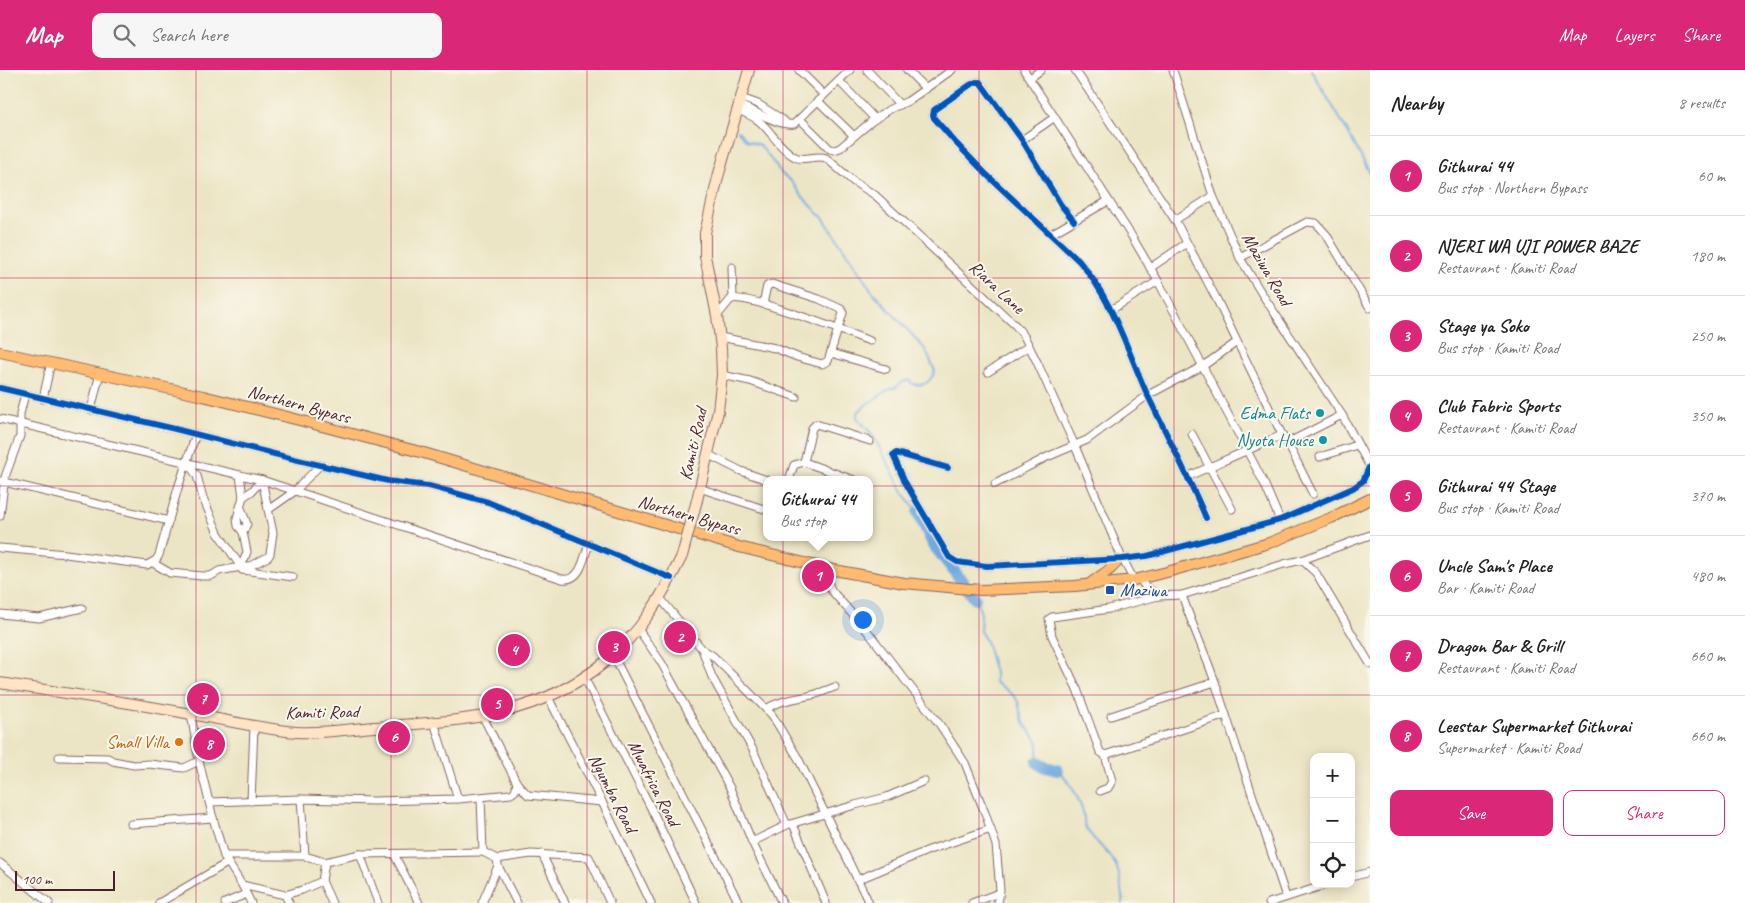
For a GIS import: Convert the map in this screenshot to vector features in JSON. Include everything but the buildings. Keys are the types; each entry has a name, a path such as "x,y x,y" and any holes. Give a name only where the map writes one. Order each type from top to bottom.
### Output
{"main road":[{"name":"Kamiti Road","path":"0,683 254,726 313,733 483,717 516,709 548,697 584,677 613,655 638,629 660,598 682,556 718,411 722,374 720,337 704,242 718,177 749,70"},
{"name":"Northern Bypass","path":"0,352 203,396 424,453 739,547 829,569 904,583 981,590 1090,584 1136,579 1270,543 1370,499"},
{"path":"1090,584 1121,559"}],"street":[{"path":"799,70 824,95"},
{"path":"740,104 782,124 792,125 850,70"},
{"path":"868,70 900,105"},
{"path":"907,70 926,89"},
{"path":"800,119 832,151 840,148 875,119 926,89 951,70"},
{"path":"1024,70 1158,281 1264,483 1280,520"},
{"path":"1030,78 1042,70"},
{"path":"1075,70 1175,220 1313,494"},
{"name":"Maziwa Road","path":"1173,70 1213,196 1240,258 1342,415 1370,467"},
{"path":"839,81 875,119"},
{"path":"1074,221 1061,205 1022,140 979,81 970,85 933,113 934,118 954,142 1086,270 1111,310 1148,394 1189,476 1206,518"},
{"path":"818,101 854,136"},
{"name":"Riara Lane","path":"740,104 795,157 799,159 820,156 826,158 854,182 883,201 1016,326 1028,346 1076,446 1121,559 1136,579 1155,594"},
{"path":"1022,140 1055,117"},
{"path":"1175,220 1213,196"},
{"path":"1051,234 1108,202"},
{"path":"1240,258 1307,222 1316,223 1326,234 1370,308"},
{"path":"1150,268 1187,243"},
{"path":"732,267 733,299"},
{"path":"1111,310 1158,281"},
{"path":"720,337 775,348 822,364 828,361 842,310 836,305 770,284 767,286 763,304"},
{"path":"717,316 728,302 733,299 763,304 870,341"},
{"path":"995,484 1043,459 1087,440 1148,394 1202,366 1237,342"},
{"path":"988,372 1028,346"},
{"path":"831,353 886,369"},
{"path":"43,399 51,362"},
{"path":"92,410 100,373"},
{"path":"722,374 750,381 796,397"},
{"path":"0,388 388,481 429,486 488,502 671,578"},
{"path":"0,516 2,482 20,436 20,414 25,394"},
{"path":"1287,442 1342,415"},
{"path":"0,419 262,480 562,579 569,580 578,573 589,543"},
{"path":"804,462 812,428 816,424 870,441"},
{"path":"0,548 66,554 147,565 153,563 159,555 196,434"},
{"path":"1192,434 1232,509"},
{"path":"1189,476 1282,435"},
{"path":"1320,457 1358,445"},
{"path":"948,468 896,453 894,455 905,482 928,524 952,560 987,566 1121,559 1157,553 1280,520 1353,488 1363,481 1370,467"},
{"path":"707,454 741,471 763,479"},
{"path":"187,462 197,476 203,498 218,533 242,569"},
{"path":"790,476 794,466 804,462 843,476"},
{"path":"268,510 295,491 320,465"},
{"path":"240,475 243,497 237,518 238,526 243,532 247,552 242,569"},
{"path":"242,569 263,561 270,554 273,533 262,480"},
{"path":"243,497 262,480"},
{"path":"2,482 169,521"},
{"path":"699,488 763,509"},
{"path":"1100,791 1108,788 1112,781 1105,755 1100,752 1076,689 1052,636 1049,619 1109,608 1155,594 1182,595 1302,560 1370,535"},
{"path":"1302,560 1316,573 1370,664"},
{"path":"153,563 170,572 202,576 211,576 219,571 242,569 293,577"},
{"path":"829,569 827,579 831,590 868,632 940,726 965,763 996,845 998,903"},
{"path":"1152,576 1155,594"},
{"path":"1182,595 1194,632 1215,682 1286,897"},
{"path":"660,598 702,649 713,656 779,724 798,758 869,903"},
{"path":"0,614 38,618 82,608"},
{"path":"638,629 661,662 730,788 752,842 782,903"},
{"path":"702,649 712,677 753,750 826,903"},
{"path":"613,655 739,903"},
{"name":"Mwafrica Road","path":"584,677 654,814 696,903"},
{"path":"1111,716 1215,682"},
{"path":"766,709 783,701 816,694 835,687"},
{"name":"Ngumba Road","path":"548,697 651,903"},
{"path":"191,714 199,761 213,818 226,859 251,903"},
{"path":"1105,755 1226,715"},
{"path":"483,717 517,783 531,796 602,802"},
{"path":"434,722 458,799"},
{"path":"251,801 254,726"},
{"path":"60,757 108,758 113,761 134,764 184,768 199,761"},
{"path":"752,842 790,825 855,804 887,797 924,781"},
{"path":"210,802 481,798 511,794 515,791 517,783"},
{"path":"481,798 482,852"},
{"path":"301,800 305,856"},
{"path":"131,824 213,818"},
{"path":"857,880 929,850 991,829"},
{"path":"159,903 226,859 305,856 325,862 360,854 482,852 498,862 517,903"},
{"path":"360,854 378,903"},
{"path":"394,854 419,903"},
{"path":"498,862 524,854 589,857 610,903"},
{"path":"542,854 565,903"},
{"path":"325,862 322,881 332,903"},
{"path":"482,903 498,862"},
{"path":"0,863 49,903"},
{"path":"1355,876 1370,872"},
{"path":"242,885 284,895 302,890 322,881"},
{"path":"1269,903 1315,888"},
{"path":"972,903 999,893"},
{"path":"225,903 246,894"},
{"path":"284,895 289,903"}],"waterway":[{"path":"1311,70 1370,173"},
{"path":"738,131 747,141 760,145 782,174 791,181 802,196 824,219 872,291 925,349 935,371 929,381 920,385 912,384 910,380 902,382 867,404 857,413 857,418 873,435 903,492 918,512"},
{"path":"918,512 933,544 975,598"},
{"path":"975,598 981,613 980,631 986,641 995,673 995,682 1011,693 1018,702 1023,721 1037,741 1037,762"},
{"path":"1037,762 1042,766 1057,770"},
{"path":"1057,770 1076,794 1084,814 1084,824 1088,831 1111,857 1116,866 1123,903"}],"cycle path":[{"path":"1074,221 1061,205 1022,140 980,82 970,85 934,110 934,118 955,142 987,175 1079,261 1091,276 1110,308 1147,394 1206,518"},
{"path":"0,388 388,481 429,486 488,502 671,578"},
{"path":"948,468 896,453 893,455 905,482 949,557 957,562 987,566 1147,556 1280,520 1353,488 1363,481 1369,467"}],"place":[{"name":"Edma Flats","path":"1320,413"},
{"name":"Nyota House","path":"1323,440"},
{"name":"Githurai 44","path":"818,576"},
{"name":"Maziwa","path":"1110,590"},
{"name":"NJERI WA UJI POWER BAZE","path":"680,637"},
{"name":"Stage ya Soko","path":"614,647"},
{"name":"Club Fabric Sports","path":"514,650"},
{"name":"Dragon Bar & Grill","path":"203,699"},
{"name":"Githurai 44 Stage","path":"497,704"},
{"name":"Uncle Sam's Place","path":"394,737"},
{"name":"Small Villa","path":"179,742"},
{"name":"Leestar Supermarket Githurai","path":"209,744"}]}
